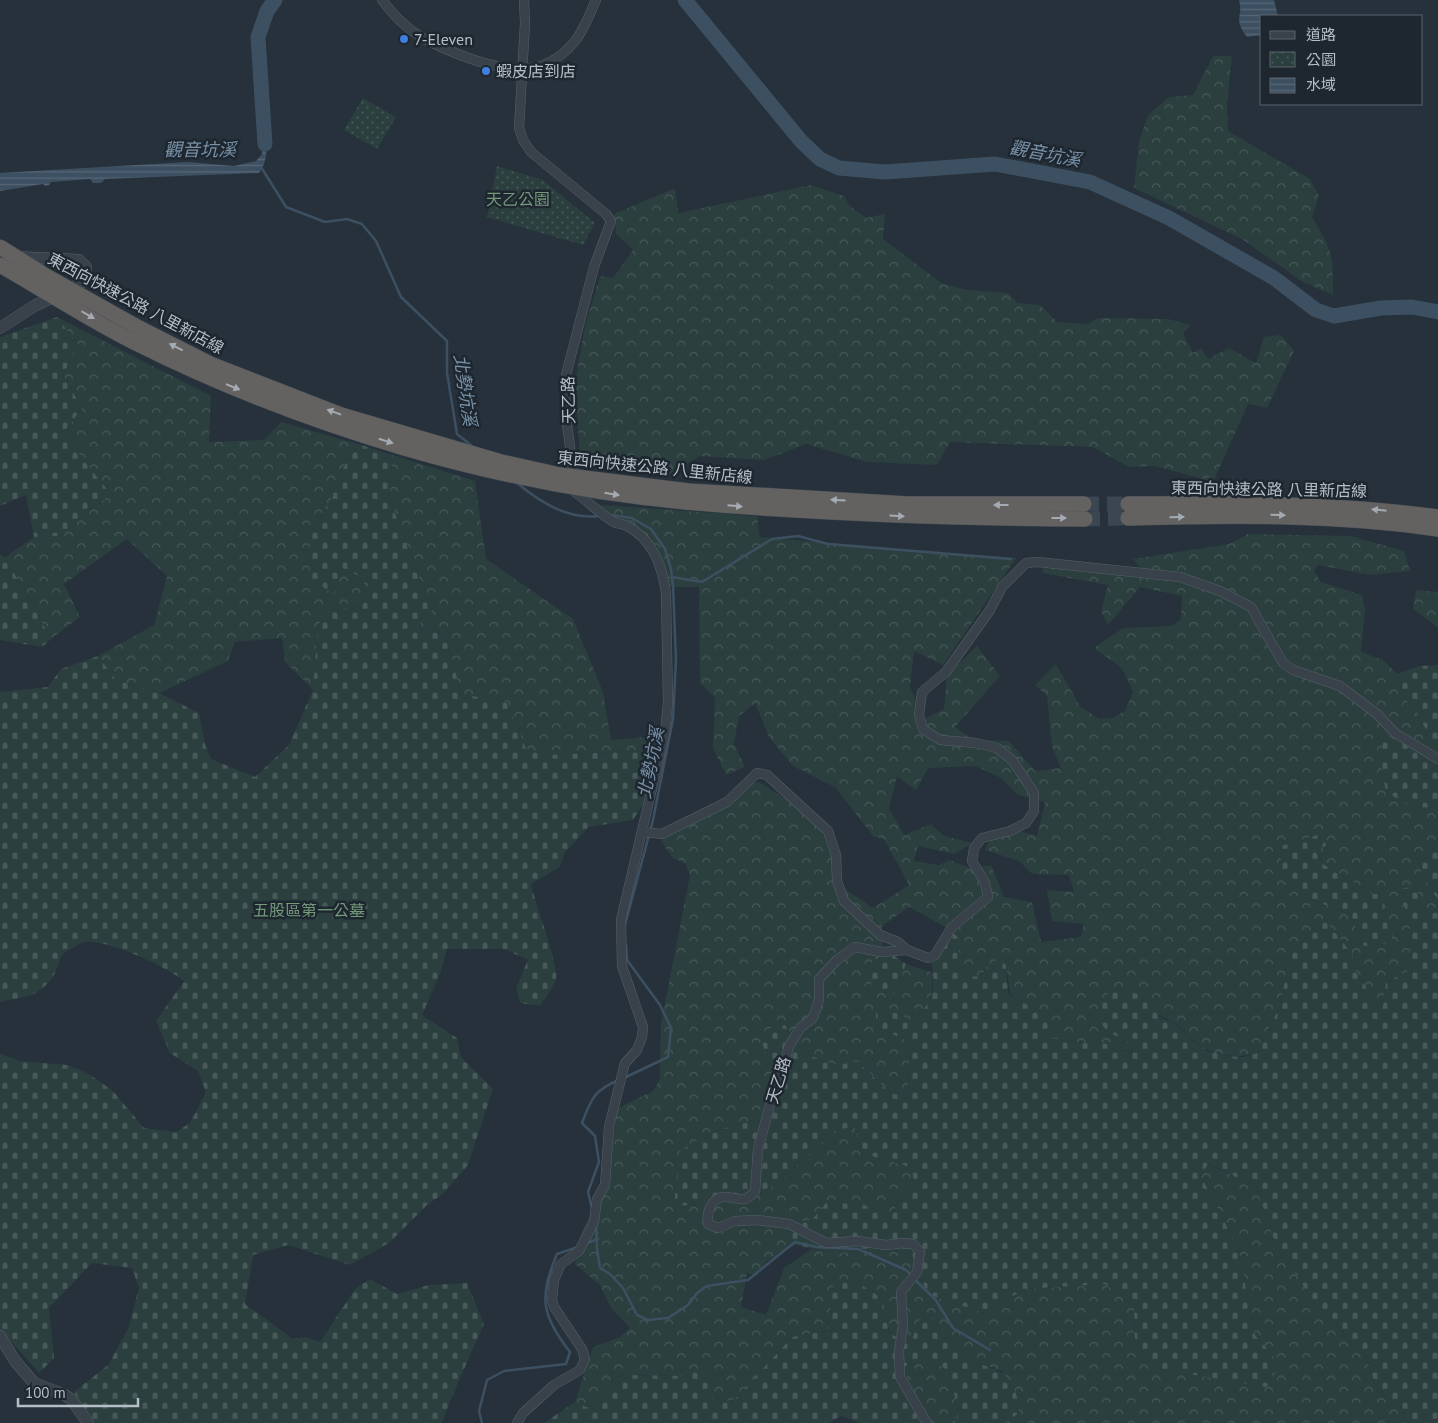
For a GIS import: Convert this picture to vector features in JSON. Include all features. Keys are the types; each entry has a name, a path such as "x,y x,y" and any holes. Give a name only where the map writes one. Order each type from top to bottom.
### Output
{"highway":[{"name":"東西向快速公路 八里新店線","path":"0,247 46,276 139,328 210,364 332,411 426,441 518,466 570,477 790,511 942,518 1084,511"},
{"name":"東西向快速公路 八里新店線","path":"0,264 133,342 210,378 339,426 424,452 542,482 623,496 687,496"},
{"name":"東西向快速公路 八里新店線","path":"1128,511 1229,509 1347,513 1411,519 1438,517"},
{"name":"東西向快速公路 八里新店線","path":"1411,519 1438,529"}],"street":[{"path":"382,0 394,16 432,45 488,66 521,71 547,62 564,52 576,40 596,0"},
{"name":"天乙路","path":"517,1423 523,1414 554,1385 580,1370 584,1359 582,1349 558,1316 552,1300 552,1291 561,1264 579,1251 594,1222 597,1199 605,1185 609,1127 625,1063 637,1050 642,1037 643,1027 626,983 622,966 620,939 623,908 643,832 665,733 668,702 666,593 663,576 656,556 642,536 626,525 616,523 576,493 565,386 575,335 594,267 611,221 606,214 531,152 523,140 519,128 525,23 524,0"},
{"path":"0,256 79,260 86,267 86,277 80,284 36,305 0,328"},
{"path":"643,832 662,834 727,802 757,772 767,775 828,831 836,854 837,881 844,901 880,935 898,942 907,950 928,958 934,955 952,927 988,897 985,883 972,861 974,848 982,838 1010,831 1026,823 1034,811 1034,793 1014,761 997,748 976,743 940,740 923,729 919,715 922,692 946,672 990,610 1002,587 1026,563 1038,562 1180,577 1220,591 1251,607 1283,664 1293,670 1340,686 1377,714 1395,733 1438,759"},
{"name":"天乙路","path":"907,950 881,952 855,947 837,960 819,979 819,1000 813,1018 801,1028 789,1046 781,1077 770,1105 758,1149 755,1192 744,1199 723,1196 717,1199 712,1204 707,1217 708,1224 718,1228 735,1221 756,1220 789,1224 826,1243 857,1241 886,1245 903,1243 913,1244 918,1248 920,1252 917,1272 901,1292 903,1326 899,1366 900,1377 927,1423"},
{"path":"0,1336 15,1362 34,1383 65,1394 72,1400 88,1423"}],"green space":[{"path":"1213,56 1232,56 1227,104 1228,131 1310,179 1319,196 1312,217 1328,246 1333,271 1333,295 1303,282 1242,239 1134,188 1139,141 1148,115 1169,97 1193,95"},
{"path":"363,98 396,117 377,149 344,130"},
{"name":"天乙公園","path":"497,166 543,180 595,223 583,245 487,217"},
{"path":"811,185 844,196 850,206 866,218 885,214 883,239 943,284 968,290 1008,293 1017,303 1040,305 1057,322 1088,324 1097,318 1168,319 1191,325 1183,333 1193,353 1201,348 1208,359 1229,348 1256,363 1264,337 1281,335 1294,351 1267,408 1248,404 1213,482 1155,466 1129,467 1093,447 950,442 937,465 867,462 806,444 765,460 700,456 670,474 580,456 575,383 585,326 600,276 613,278 633,250 616,234 614,214 675,188 678,213"},
{"path":"57,317 211,396 209,442 264,440 281,422 358,444 335,482 333,496 313,529 334,594 342,568 357,575 372,592 361,607 330,610 318,625 313,690 285,662 282,638 235,642 228,661 159,693 116,680 98,656 154,625 167,576 127,539 64,584 80,617 51,639 5,557 34,537 59,536 111,494 80,456 67,428 82,408 63,375 78,345"},
{"path":"57,317 78,345 63,375 82,408 67,428 80,456 111,494 59,536 34,537 26,495 0,506 0,337"},
{"name":"五股區第一公墓","path":"358,444 393,455 389,497 432,613 420,620 421,629 446,635 461,694 507,702 526,749 545,755 655,750 646,799 633,820 589,827 565,852 560,867 531,884 556,972 555,982 540,1006 520,1003 516,988 528,960 504,949 447,949 440,974 422,1015 457,1038 461,1057 493,1089 468,1165 443,1194 427,1205 389,1243 350,1265 288,1245 253,1255 245,1304 293,1339 307,1337 320,1342 355,1289 370,1279 397,1294 429,1285 467,1283 484,1324 442,1423 92,1423 74,1392 108,1365 128,1329 139,1288 132,1268 92,1263 49,1308 54,1358 39,1373 8,1338 0,1341 0,1053 19,1061 68,1065 89,1074 113,1091 144,1128 176,1132 190,1123 206,1092 198,1071 170,1053 156,1021 184,981 165,969 136,955 107,945 85,942 62,955 55,973 38,992 25,997 0,1002 0,692 48,687 61,669 98,656 116,680 159,693 199,713 205,744 211,759 255,777 289,745 313,690 318,625 330,610 361,607 372,592 357,575 342,568 334,594 312,580 308,558 313,529 333,496 335,482"},
{"path":"393,455 475,481 486,559 573,619 603,692 611,740 657,736 655,750 545,755 526,749 507,702 461,695 446,635 421,629 420,620 432,613 389,497"},
{"path":"601,505 757,516 760,537 1016,558 943,665 914,651 910,687 925,719 944,709 947,675 977,646 1000,676 955,727 973,740 1009,741 1035,771 1061,768 1052,747 1047,696 1035,685 1056,664 1080,706 1099,719 1112,718 1125,711 1133,692 1122,668 1094,648 1123,628 1172,626 1181,619 1182,596 1140,587 1108,625 1101,611 1108,585 1042,573 1044,564 1149,579 1133,559 1229,544 1248,534 1351,536 1404,551 1410,571 1369,575 1318,565 1314,571 1321,582 1362,595 1365,610 1361,652 1383,660 1397,674 1404,696 1428,732 1428,746 1417,748 1412,807 1438,808 1438,847 1417,853 1424,881 1437,898 1438,910 1411,923 1408,937 1412,964 1407,972 1386,982 1383,1006 1379,1008 1351,964 1318,931 1301,948 1292,945 1280,1006 1257,1053 1232,1056 1208,1050 1192,1039 1177,1024 1162,1017 1153,1010 1101,1026 1134,1045 1131,1054 1123,1048 1094,1041 1082,1043 1052,1038 1043,1011 1022,1004 1013,997 1010,992 1006,965 989,964 981,976 966,978 955,965 947,928 909,907 882,926 883,948 894,994 906,964 933,973 931,1001 914,1022 897,1013 876,1027 908,1041 910,1048 908,1090 903,1095 891,1094 859,1062 832,1065 803,1052 785,1025 762,1043 775,1081 771,1109 761,1118 708,1133 675,1207 756,1196 778,1183 835,1130 855,1127 861,1153 911,1167 916,1186 900,1198 892,1215 861,1204 812,1220 792,1223 787,1235 795,1245 766,1262 757,1276 747,1273 741,1307 766,1315 784,1268 812,1249 836,1253 883,1249 912,1255 927,1294 984,1313 1025,1289 1105,1284 1134,1306 1135,1343 1277,1369 1273,1356 1255,1335 1238,1248 1201,1176 1207,1164 1256,1186 1275,1242 1315,1304 1342,1329 1346,1342 1366,1356 1377,1391 1404,1409 1405,1416 1401,1423 1004,1423 1019,1413 1002,1371 965,1359 956,1342 918,1321 912,1340 906,1344 889,1332 884,1306 877,1295 853,1282 829,1291 831,1319 825,1331 792,1337 735,1399 716,1405 711,1393 686,1376 624,1375 612,1381 599,1404 586,1407 575,1402 593,1347 620,1337 630,1328 611,1308 600,1285 575,1264 582,1231 605,1186 618,1108 653,1091 660,1079 661,1024 690,875 685,863 673,858 661,841 676,827 711,813 739,784 759,782 810,814 830,842 838,884 873,908 909,885 884,839 873,836 835,787 793,766 769,737 755,703 739,716 734,744 745,767 726,775 713,748 715,698 700,683 699,587 668,587 651,542 599,514","holes":["976,766 1001,778 1018,795 1045,802 1037,836 1007,827 994,831 985,850 1019,861 1032,874 1069,875 1074,892 1047,890 1052,921 1084,924 1081,937 1041,942 1032,902 1004,897 991,865 970,868 949,860 939,865 914,861 918,846 954,854 973,843 944,836 931,824 904,835 889,808 897,777 916,790 928,768","1326,846 1315,851 1323,864 1372,894 1364,946 1350,914 1307,898 1278,847"]},
{"path":"0,554 5,557 51,639 42,647 0,640"},
{"path":"1416,590 1438,592 1438,628 1413,609"},
{"path":"1438,665 1438,808 1412,807 1386,792 1381,765 1383,742 1395,735 1417,748 1428,746 1428,732 1404,696 1397,674 1419,666"},
{"path":"1324,833 1326,846 1315,851 1323,864 1372,894 1380,894 1395,942 1364,946 1350,914 1307,898 1285,879 1278,847"},
{"path":"1438,847 1438,906 1437,898 1424,881 1417,853"},
{"path":"1416,885 1424,917 1438,910 1438,1423 1401,1423 1405,1416 1404,1409 1377,1391 1366,1356 1346,1342 1342,1329 1315,1304 1275,1242 1256,1186 1208,1164 1201,1176 1238,1248 1255,1335 1273,1356 1277,1369 1267,1387 1153,1368 1135,1343 1134,1306 1105,1284 1025,1289 984,1313 927,1294 912,1255 883,1249 836,1253 795,1245 787,1235 792,1223 812,1220 826,1203 861,1204 892,1215 900,1198 916,1186 910,1167 861,1153 855,1127 835,1130 778,1183 756,1196 674,1207 679,1152 708,1133 761,1118 771,1109 775,1081 762,1043 766,1029 785,1025 803,1052 832,1065 858,1062 891,1094 904,1095 908,1090 910,1048 908,1041 876,1027 876,1013 897,1013 914,1022 930,999 933,977 930,957 947,928 962,941 955,965 966,977 981,976 989,964 998,959 1006,965 1008,992 1013,999 1043,1011 1055,1024 1049,1029 1053,1038 1082,1043 1094,1041 1123,1048 1131,1054 1134,1045 1107,1030 1099,1020 1098,1013 1103,999 1108,993 1116,989 1138,994 1161,1018 1175,1023 1193,1041 1208,1051 1227,1056 1243,1057 1257,1053 1280,1006 1292,945 1301,947 1299,932 1318,931 1323,918 1353,955 1351,964 1379,1008 1383,1006 1386,982 1407,972 1412,964 1408,937 1411,923 1398,890"},
{"path":"883,948 906,964 894,994 873,989 867,969"},
{"path":"853,1282 877,1295 884,1306 889,1332 906,1344 912,1340 918,1321 929,1314 956,1342 965,1359 997,1370 1010,1381 1017,1399 1019,1413 1004,1423 955,1423 958,1411 949,1371 932,1362 922,1360 904,1367 919,1423 859,1423 841,1416 829,1423 544,1423 575,1402 586,1407 599,1404 612,1381 624,1375 686,1376 698,1369 715,1380 711,1393 716,1405 735,1399 792,1337 825,1331 831,1319 828,1291 839,1283"},
{"path":"916,1360 931,1360 949,1371 958,1411 955,1423 919,1423 904,1367"}],"water":[{"path":"1239,0 1274,0 1278,15 1260,15 1260,35 1247,37 1239,21"},
{"path":"267,121 266,155 259,173 105,179 101,183 93,183 90,179 51,182 45,186 43,184 0,191 0,173 188,162 234,166 256,161 262,154 261,124"}],"waterway":[{"name":"觀音坑溪","path":"265,144 258,37 267,11 275,0"},
{"name":"觀音坑溪","path":"685,0 801,141 820,159 839,168 885,172 995,164 1090,182 1169,218 1274,278 1316,310 1334,316 1381,308 1412,307 1438,312"},
{"name":"北勢坑溪","path":"261,167 286,207 325,222 347,219 362,224 376,241 401,297 447,341 447,373 457,434 472,446"},
{"name":"北勢坑溪","path":"517,483 535,497 555,508 576,515 599,516"},
{"name":"北勢坑溪","path":"610,515 632,518 651,529 665,549 671,569 673,586 676,660 673,719 653,820 625,925"},
{"path":"672,577 702,582 772,539 798,536 828,544 1011,559"},
{"name":"北勢坑溪","path":"624,1078 668,1057 671,1028 660,1005 627,960 626,945"},
{"name":"北勢坑溪","path":"592,1209 588,1192 599,1162 595,1136 582,1123 594,1096 619,1080"},
{"path":"596,1224 600,1268 610,1274 623,1288 637,1315 648,1320 668,1318 688,1305 697,1293 707,1286 748,1280 795,1242 816,1247 858,1249 906,1270 911,1275"},
{"name":"北勢坑溪","path":"585,1244 598,1239"},
{"name":"北勢坑溪","path":"482,1423 479,1411 487,1380 504,1371 566,1364 570,1352 560,1339 548,1316 546,1305 547,1282 557,1254 578,1247"},
{"path":"914,1279 935,1299 953,1328 990,1350"}],"tunnel":[{"path":"1084,504 1128,504"},
{"path":"1085,519 1128,518"}],"place":[{"name":"7-Eleven","path":"404,39"},
{"name":"蝦皮店到店","path":"486,71"}]}
